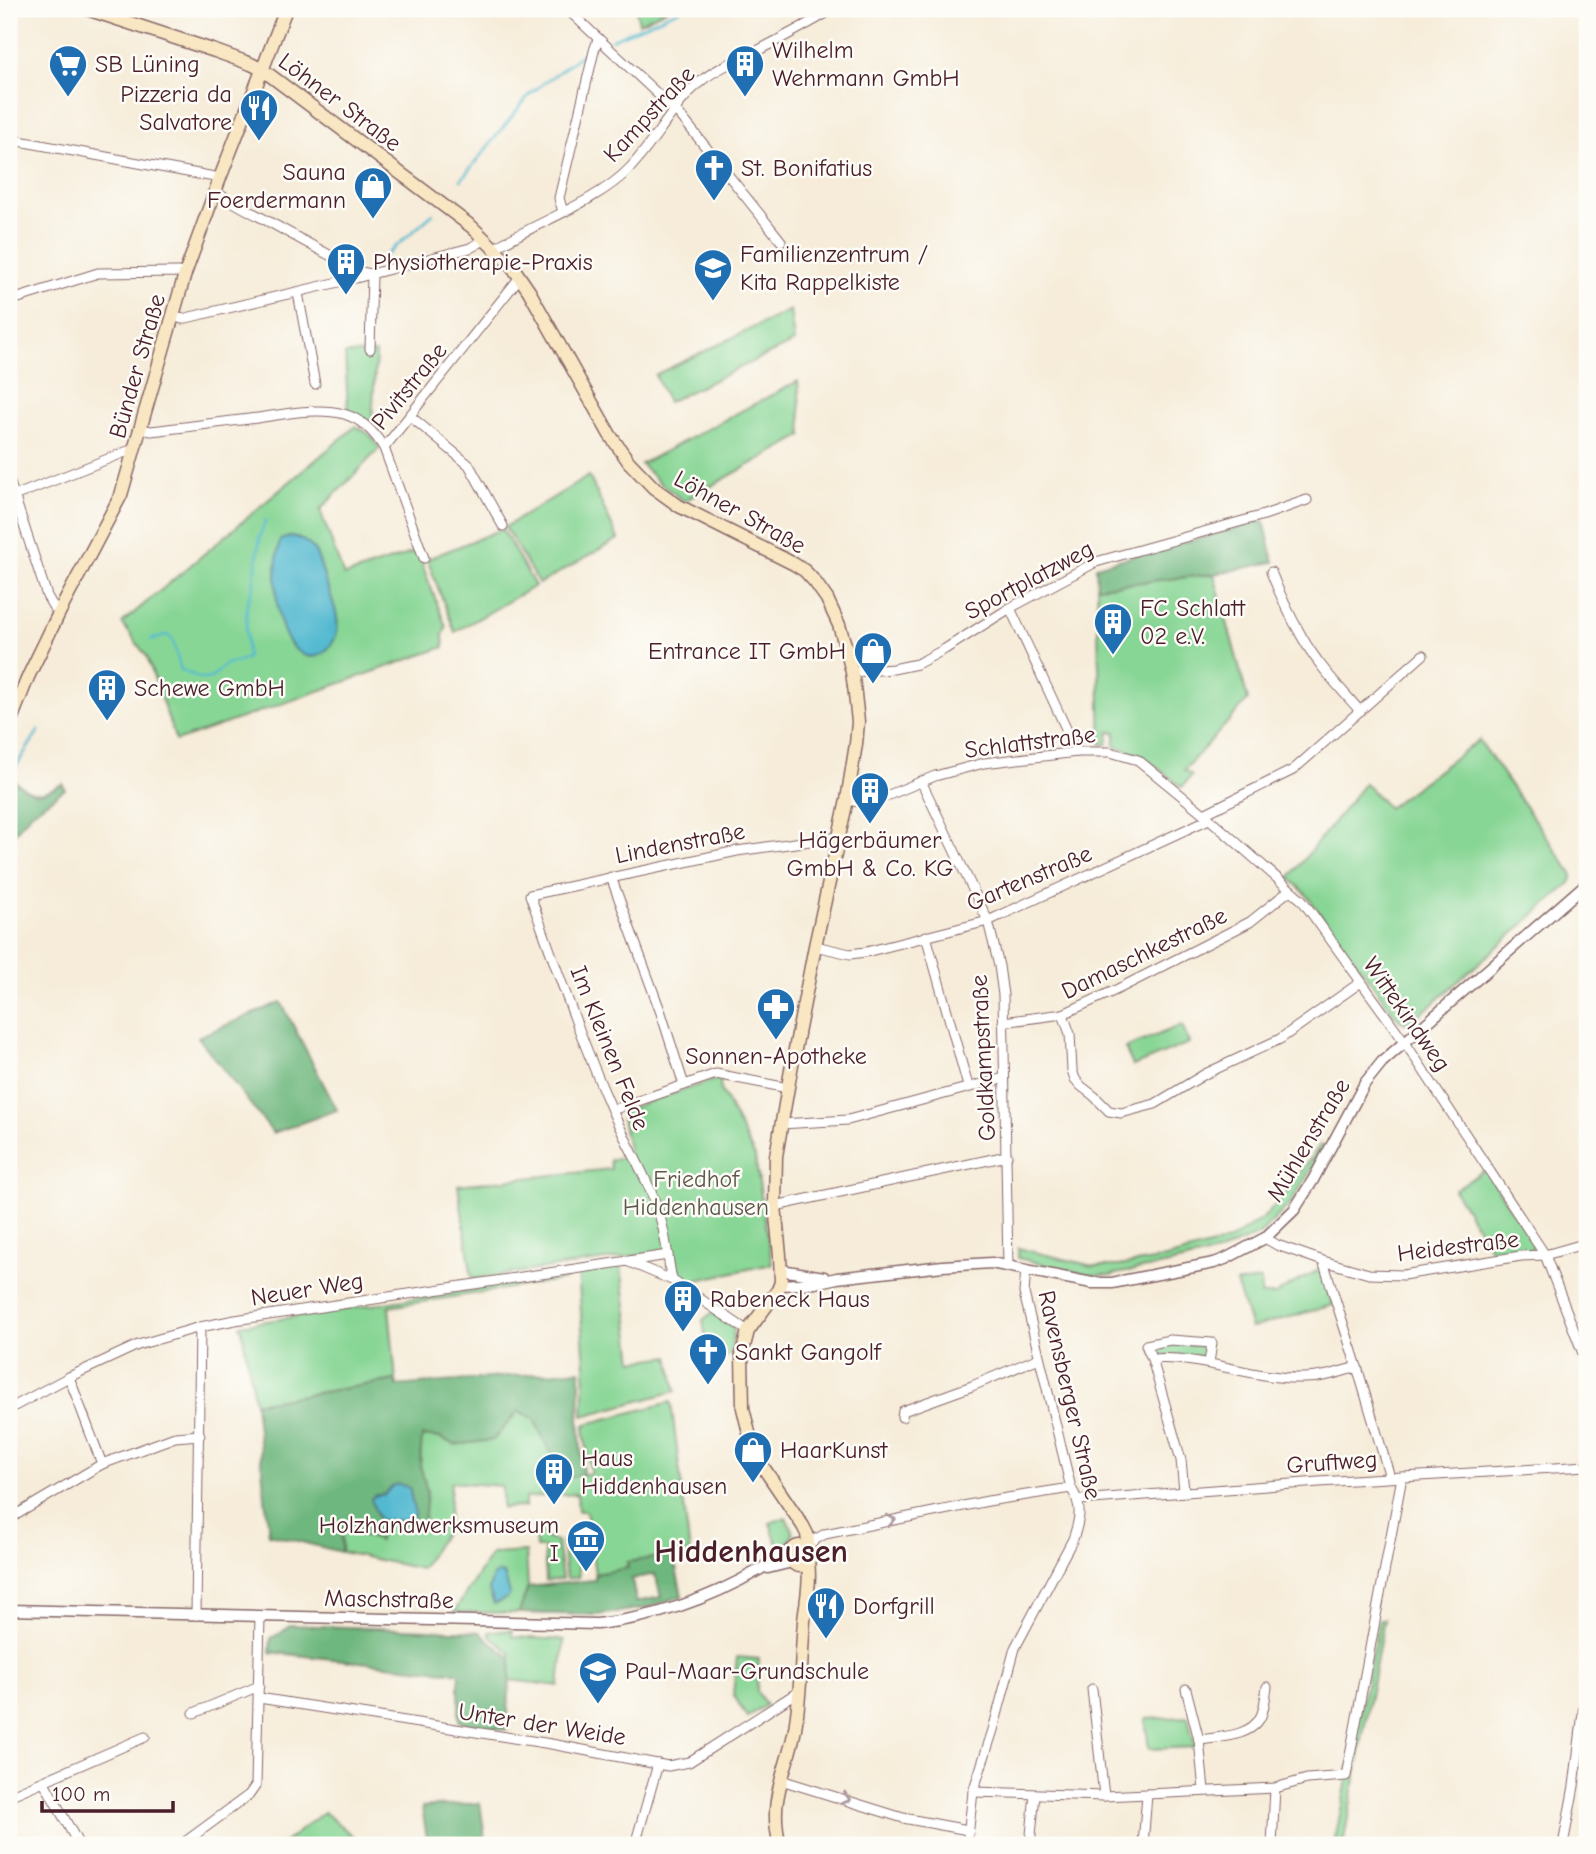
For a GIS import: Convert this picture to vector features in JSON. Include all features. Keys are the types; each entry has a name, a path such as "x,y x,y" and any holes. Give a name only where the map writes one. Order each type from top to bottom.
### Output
{"main road":[{"name":"Löhner Straße","path":"87,9 248,62 263,70 472,227 520,277 610,435 629,462 654,488 680,506 794,564 808,574 832,609 843,636 852,672 858,722 847,800 815,946 776,1156 775,1206 780,1285"},
{"name":"Bünder Straße","path":"9,725 24,686 60,611 117,504 185,274 286,9"},
{"path":"780,1285 748,1331 742,1375 742,1396 752,1445 761,1464 790,1508 799,1535 805,1576 806,1601 794,1735 781,1780 775,1816 780,1845"}],"street":[{"path":"566,9 675,110 780,241"},
{"name":"Kampstraße","path":"173,316 182,319 298,293 491,244 563,212 609,185 629,169 675,110 701,82 720,69 802,28 818,13 833,9"},
{"path":"563,212 559,198 565,166 598,38"},
{"path":"9,142 19,141 220,178"},
{"path":"215,192 360,272 372,274 370,349"},
{"path":"9,301 97,272 185,274"},
{"name":"Pivitstraße","path":"141,429 151,431 292,413 345,414 367,427 384,448 520,277"},
{"path":"298,293 315,384"},
{"path":"410,416 468,465 503,526"},
{"path":"384,448 424,558"},
{"path":"11,497 128,451 134,452"},
{"path":"9,480 11,497 47,596 54,608 60,611"},
{"name":"Sportplatzweg","path":"852,672 917,664 1010,608 1096,562 1264,515 1307,499"},
{"path":"1271,572 1303,640 1330,677 1360,711"},
{"path":"1010,608 1077,751"},
{"path":"1206,816 1293,770 1423,655"},
{"name":"Schlattstraße","path":"847,800 860,802 884,797 921,781 984,763 1077,751 1110,752 1138,760 1206,816"},
{"name":"Goldkampstraße","path":"921,781 988,921 999,966 1003,996 1008,1266"},
{"name":"Wittekindweg","path":"1206,816 1302,900 1404,1041 1545,1255"},
{"name":"Gartenstraße","path":"815,946 850,954 866,952 988,921 1206,816"},
{"name":"Lindenstraße","path":"530,895 737,850 839,837"},
{"path":"611,877 662,1013 684,1085"},
{"name":"Mühlenstraße","path":"780,1285 991,1263 1092,1283 1112,1283 1214,1263 1237,1254 1265,1238 1294,1210 1366,1083 1382,1062 1587,883"},
{"name":"Damaschkestraße","path":"1003,1022 1063,1014 1118,989 1250,922 1290,890"},
{"name":"Im Kleinen Felde","path":"530,895 612,1110 652,1192 668,1255"},
{"path":"926,936 968,1086"},
{"path":"1063,1014 1070,1034 1075,1079 1109,1111 1121,1113 1155,1104 1205,1074 1280,1039 1361,982"},
{"path":"612,1110 716,1074 788,1088"},
{"path":"781,1124 848,1120 1004,1078"},
{"path":"775,1206 1007,1156"},
{"name":"Heidestraße","path":"1265,1238 1323,1261 1369,1273 1403,1275 1521,1256 1545,1255 1587,1364"},
{"path":"1545,1255 1587,1242"},
{"path":"668,1255 672,1280"},
{"name":"Neuer Weg","path":"9,1409 138,1345 200,1327 668,1255"},
{"path":"628,1261 672,1280 748,1331"},
{"path":"1323,1261 1390,1477"},
{"name":"Ravensberger Straße","path":"967,1845 973,1792 1015,1648 1073,1539 1078,1524 1079,1500 1071,1488 1024,1293 1026,1269"},
{"name":"Mühlenstraße","path":"781,1270 837,1278"},
{"path":"196,1615 200,1327"},
{"path":"1184,1491 1181,1460 1146,1345 1170,1340 1212,1343 1209,1363"},
{"path":"902,1418 903,1411 1039,1358"},
{"path":"1152,1359 1169,1358 1209,1363 1273,1376 1301,1378 1326,1376 1357,1367"},
{"path":"69,1377 102,1464"},
{"path":"9,1519 102,1464 175,1437 200,1435"},
{"name":"Gruftweg","path":"1079,1500 1390,1477 1587,1466"},
{"path":"973,1792 1104,1796 1275,1788 1307,1779 1346,1776 1402,1477"},
{"path":"801,1554 825,1534 988,1501 1071,1488"},
{"name":"Maschstraße","path":"9,1610 499,1623 605,1623 665,1612 685,1605 758,1570 801,1554"},
{"path":"181,1845 249,1795 256,1785 260,1616"},
{"path":"1563,1845 1574,1786 1587,1680"},
{"path":"194,1713 259,1686"},
{"path":"1199,1741 1252,1728 1261,1717 1267,1688"},
{"path":"1092,1689 1104,1796"},
{"path":"1186,1689 1199,1741 1204,1790"},
{"name":"Unter der Weide","path":"258,1698 674,1766 690,1762 798,1692"},
{"path":"9,1796 145,1737"},
{"path":"635,1845 658,1764"},
{"path":"781,1780 903,1818 968,1830"},
{"path":"44,1782 79,1845"},
{"path":"1272,1845 1275,1788"},
{"path":"1030,1845 1035,1794"},
{"path":"1143,1845 1147,1794"}],"green space":[{"path":"636,9 668,9 639,23"},
{"path":"790,310 794,342 668,402 655,375"},
{"path":"376,353 372,423 348,411 345,354"},
{"path":"798,381 802,436 684,501 661,484 641,464"},
{"path":"356,426 369,434 380,448 320,510 344,576 417,551 446,627 444,647 176,741 147,657 122,623"},
{"path":"589,476 618,539 539,584 505,527"},
{"path":"1264,521 1274,562 1214,574 1097,587 1096,566"},
{"path":"502,529 535,586 455,632 427,559"},
{"path":"1214,574 1248,700 1184,770 1192,775 1182,787 1141,755 1114,746 1116,732 1109,732 1107,745 1101,744 1097,587"},
{"path":"1479,740 1572,874 1572,879 1414,1020 1405,1023 1399,1020 1305,893 1289,878 1365,783 1388,808"},
{"path":"9,777 29,791 40,793 63,784 65,789 31,813 9,840"},
{"path":"281,1002 337,1110 273,1133 198,1037"},
{"path":"1182,1025 1189,1043 1133,1066 1125,1048"},
{"name":"Friedhof Hiddenhausen","path":"717,1079 721,1080 722,1092 755,1157 772,1264 688,1282 677,1274 671,1251 472,1279 458,1185 611,1169 610,1160 629,1155 622,1117 624,1110"},
{"path":"1320,1145 1324,1148 1291,1203 1260,1234 1217,1253 1110,1275 1066,1270 1018,1258 1018,1248 1093,1266 1118,1266 1166,1258 1228,1241 1263,1218 1286,1193"},
{"path":"1485,1170 1534,1244 1530,1251 1495,1256 1454,1190"},
{"path":"621,1266 633,1361 669,1356 676,1391 583,1416 585,1367 578,1271"},
{"path":"1321,1269 1333,1305 1251,1328 1236,1283 1261,1280 1261,1295 1275,1295"},
{"path":"568,1273 568,1279 389,1307 396,1380 255,1403 240,1325"},
{"path":"713,1312 734,1327 731,1354 725,1357 711,1353 706,1342 703,1320"},
{"path":"1188,1344 1206,1347 1201,1357 1153,1354 1152,1349 1165,1345"},
{"path":"580,1370 579,1422 583,1475 563,1478 534,1419 519,1411 493,1440 455,1445 441,1438 422,1436 420,1465 427,1492 424,1523 380,1526 379,1541 342,1527 341,1552 269,1534 255,1403 396,1380 397,1386","holes":["410,1488 412,1503 379,1520 372,1499 374,1496"]},
{"path":"671,1402 690,1553 627,1563 628,1568 595,1574 586,1511 578,1511 577,1494 560,1495 559,1490 545,1491 545,1496 525,1498 525,1507 502,1508 502,1486 451,1482 448,1528 421,1569 341,1552 342,1527 379,1540 379,1526 427,1492 420,1465 421,1436 441,1438 455,1445 518,1411 534,1419 563,1478 591,1473 584,1428 586,1424"},
{"path":"786,1517 793,1533 789,1542 779,1549 770,1523"},
{"path":"579,1526 582,1542 575,1544 579,1577 566,1579 562,1541 569,1537 574,1527"},
{"path":"535,1531 542,1531 547,1538 557,1542 562,1579 546,1581 544,1548 536,1548"},
{"path":"526,1552 528,1587 519,1613 454,1612 491,1554","holes":["493,1576 507,1598 494,1604 489,1590"]},
{"path":"673,1555 682,1596 646,1608 597,1615 519,1613 528,1587 595,1580 595,1574 628,1568 627,1562","holes":["655,1574 661,1597 636,1602 632,1579"]},
{"path":"1379,1619 1384,1619 1343,1845 1334,1845"},
{"path":"290,1625 481,1632 511,1658 507,1730 459,1722 459,1673 270,1652 271,1638"},
{"path":"512,1630 512,1637 564,1640 559,1686 510,1680 511,1653 489,1635 489,1632"},
{"path":"737,1657 759,1659 757,1691 766,1705 747,1717 733,1694"},
{"path":"1188,1717 1195,1747 1149,1749 1145,1719"},
{"path":"480,1803 486,1845 428,1845 422,1807"},
{"path":"324,1812 364,1845 281,1845 319,1816"}],"water":[{"path":"292,536 307,543 315,552 337,618 336,637 331,645 323,653 312,657 295,649 282,627 279,612 276,581 280,540"},
{"path":"399,1484 410,1488 414,1516 404,1521 379,1520 371,1499 385,1494 392,1486"},
{"path":"504,1574 510,1594 494,1604 489,1590 493,1576"}],"waterway":[{"path":"611,40 681,9"},
{"path":"461,180 531,93 589,49"},
{"path":"377,263 433,214"},
{"path":"151,640 166,635 172,638 181,670 202,679 211,678 226,664 247,658 247,604 253,588 260,536 266,520"},
{"path":"15,768 39,730"}],"place":[{"name":"SB Lüning","path":"68,98"},
{"name":"Wilhelm Wehrmann GmbH","path":"745,98"},
{"name":"Pizzeria da Salvatore","path":"259,142"},
{"name":"St. Bonifatius","path":"714,202"},
{"name":"Sauna Foerdermann","path":"373,220"},
{"name":"Physiotherapie-Praxis","path":"346,296"},
{"name":"Familienzentrum / Kita Rappelkiste","path":"713,302"},
{"name":"FC Schlatt 02 e.V.","path":"1113,656"},
{"name":"Entrance IT GmbH","path":"873,685"},
{"name":"Schewe GmbH","path":"107,722"},
{"name":"Hägerbäumer GmbH & Co. KG","path":"870,825"},
{"name":"Sonnen-Apotheke","path":"776,1041"},
{"name":"Rabeneck Haus","path":"683,1333"},
{"name":"Sankt Gangolf","path":"708,1386"},
{"name":"HaarKunst","path":"753,1484"},
{"name":"Haus Hiddenhausen","path":"554,1506"},
{"name":"Holzhandwerksmuseum I","path":"586,1573"},
{"name":"Dorfgrill","path":"826,1640"},
{"name":"Paul-Maar-Grundschule","path":"598,1705"}],"district":[{"name":"Hiddenhausen","path":"751,1551"}]}
